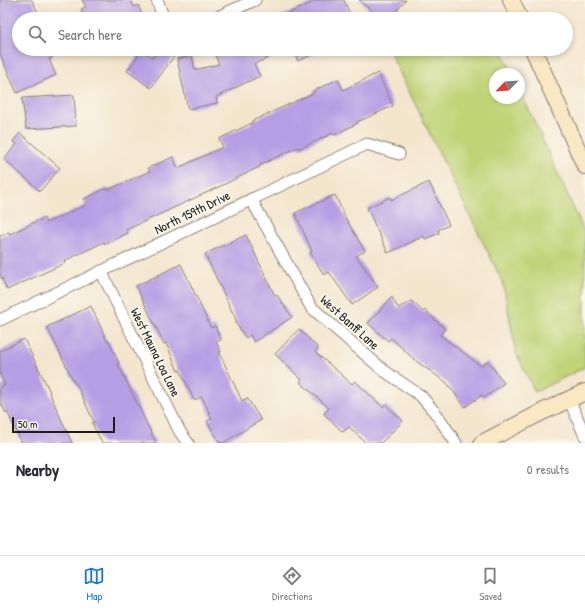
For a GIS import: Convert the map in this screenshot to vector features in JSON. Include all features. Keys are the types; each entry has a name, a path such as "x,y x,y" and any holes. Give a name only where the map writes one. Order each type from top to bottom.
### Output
{"street":[{"path":"157,0 161,12"},
{"path":"228,12 255,0"},
{"path":"511,0 517,12"},
{"path":"536,56 585,166"},
{"name":"North 159th Drive","path":"0,320 367,144 399,154"},
{"name":"West Banff Lane","path":"251,200 311,306 383,370 421,396 437,414 456,443"},
{"name":"West Mauna Loa Lane","path":"101,271 180,432 188,443"},
{"path":"482,443 585,392"},
{"path":"570,399 585,436"}],"green space":[{"path":"391,56 504,56 510,68 489,68 489,104 525,104 525,101 585,233 585,367 535,392 516,353 503,283"}],"building":[{"path":"0,0 32,0 38,12 12,12 12,56 53,56 49,59 56,75 17,93 0,54"},
{"path":"82,0 131,0 134,7 138,5 141,12 82,12 81,9 86,7"},
{"path":"318,0 344,0 349,12 291,12"},
{"path":"359,0 406,0 395,12 373,12"},
{"path":"138,56 150,56 153,58 154,56 174,56 151,88 127,71"},
{"path":"192,56 195,70 219,64 215,56 273,56 254,64 260,76 216,97 217,103 188,109 177,59"},
{"path":"296,56 309,56 298,61"},
{"path":"378,73 393,106 357,122 358,123 334,135 333,133 299,149 298,147 260,165 261,166 227,183 126,230 128,233 105,244 104,242 64,261 65,263 7,290 0,274 0,236 9,232 10,234 44,218 46,223 86,205 84,199 150,171 148,168 173,157 178,168 223,147 219,139 252,123 252,121 314,93 313,91 338,79 343,90"},
{"path":"74,95 76,126 26,129 22,98"},
{"path":"20,133 60,168 40,191 4,159 17,144 13,141"},
{"path":"429,182 449,225 438,230 439,233 425,239 424,236 388,253 367,208 390,197 391,200"},
{"path":"335,195 346,219 365,251 356,256 378,287 352,305 329,272 324,275 310,252 312,251 295,213"},
{"path":"246,235 275,296 277,295 292,317 254,342 250,335 246,338 235,322 237,322 205,254"},
{"path":"181,264 211,328 215,326 221,340 216,342 221,352 219,352 242,401 247,398 261,420 223,443 220,443 207,421 212,419 202,397 194,400 180,370 178,371 166,343 164,344 136,286"},
{"path":"392,297 398,308 412,301 423,312 425,310 445,329 440,335 481,366 488,361 504,383 484,398 482,395 465,407 447,383 416,361 391,338 388,341 368,323"},
{"path":"91,306 107,341 109,341 119,363 118,364 156,443 102,443 92,423 94,422 76,383 75,384 47,327"},
{"path":"299,329 318,348 315,352 352,384 355,381 383,407 385,404 403,421 381,443 366,443 349,427 343,432 324,414 329,408 300,382 302,380 275,354"},
{"path":"24,339 50,392 72,443 22,443 7,412 5,412 0,401 0,387 5,385 0,375 0,351"}]}
